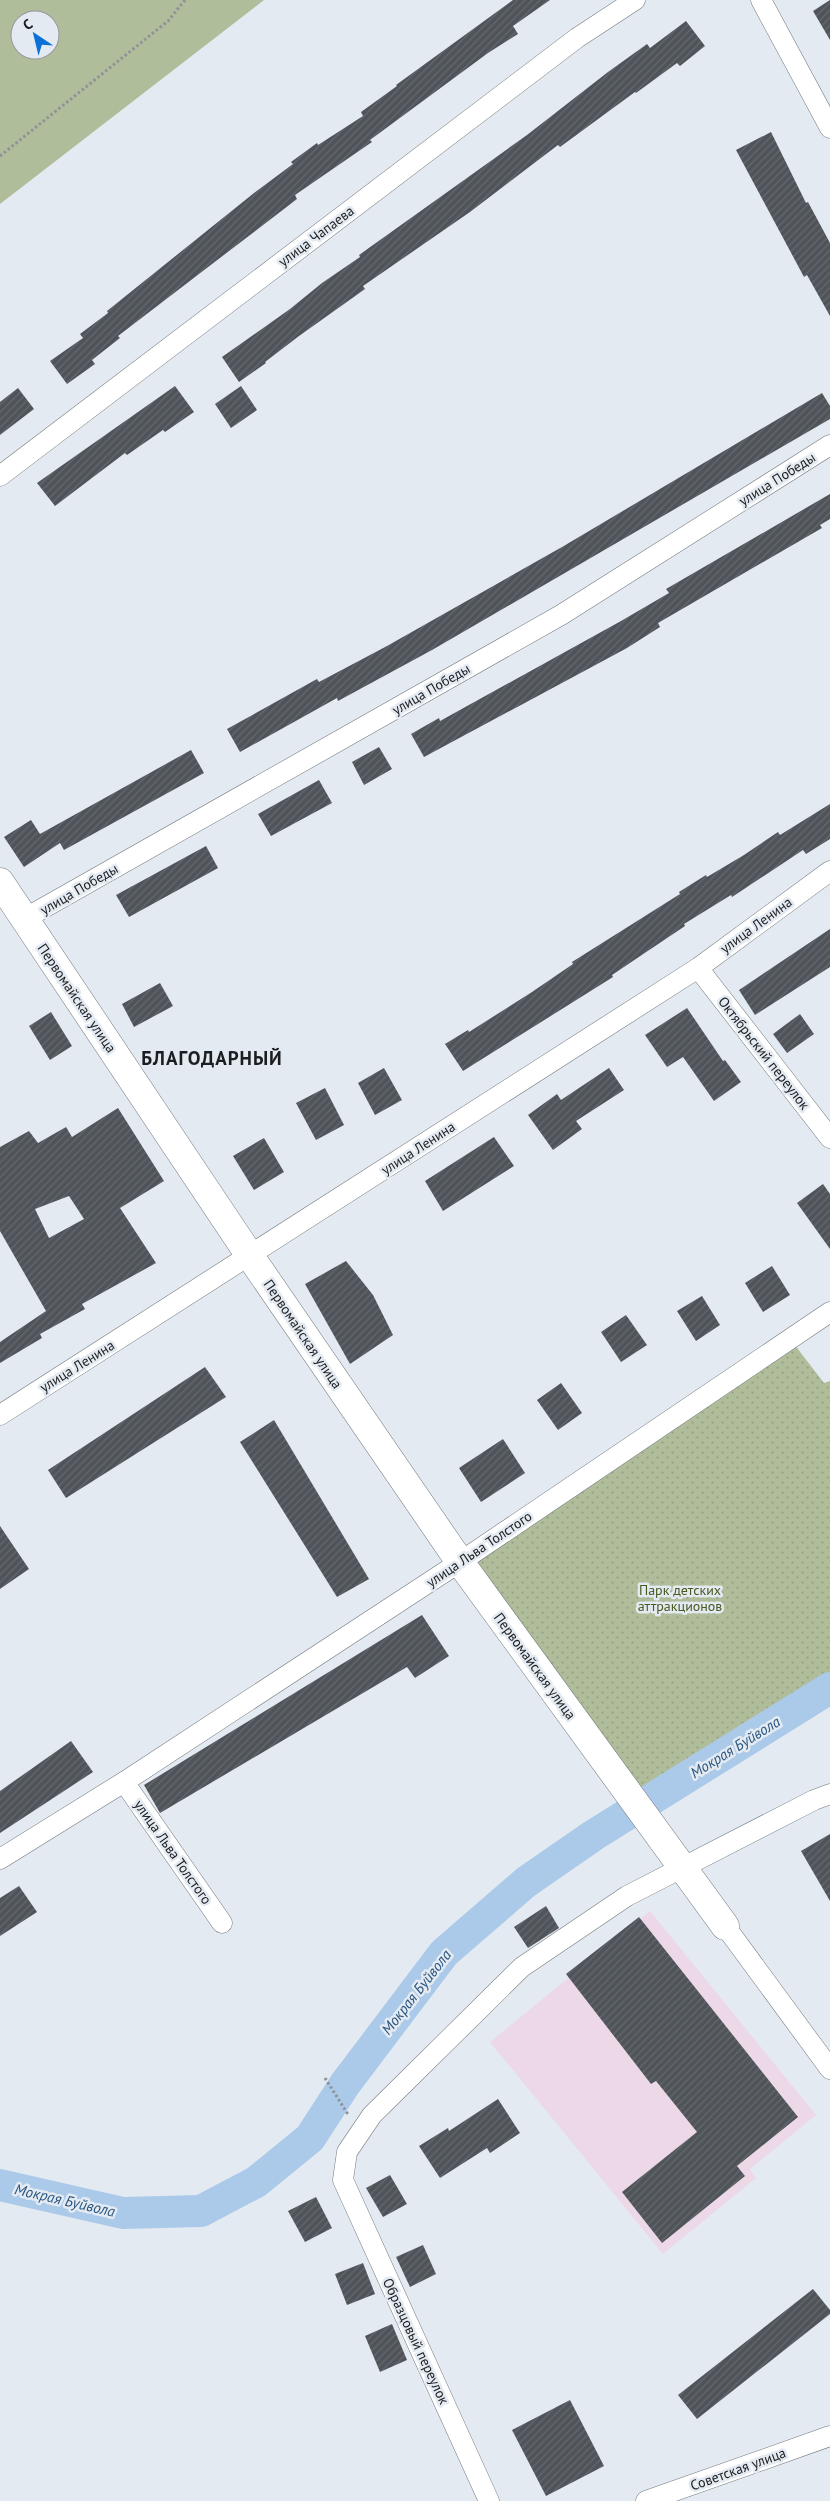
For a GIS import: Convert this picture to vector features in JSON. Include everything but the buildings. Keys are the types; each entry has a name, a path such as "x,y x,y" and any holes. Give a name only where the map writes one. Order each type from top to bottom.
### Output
{"main road":[{"name":"Первомайская улица","path":"0,882 250,1256 460,1562 725,1926"}],"street":[{"name":"улица Чапаева","path":"0,476 577,38 635,0"},
{"path":"762,0 830,128"},
{"name":"улица Победы","path":"24,919 561,615 830,445"},
{"name":"улица Ленина","path":"0,1415 698,968 830,871"},
{"name":"Октябрьский переулок","path":"698,968 830,1138"},
{"name":"улица Льва Толстого","path":"0,1859 124,1782 460,1562 830,1312"},
{"name":"улица Льва Толстого","path":"124,1782 222,1923"},
{"path":"682,1868 814,1800 830,1794"},
{"name":"Образцовый переулок","path":"489,2501 343,2180 347,2152 372,2115 522,1967 627,1896 682,1868"},
{"path":"725,1926 830,2069"},
{"name":"Советская улица","path":"646,2501 830,2436"}],"path":[{"path":"0,156 168,22 185,0"},
{"path":"325,2078 352,2120"}],"shaded area":[{"path":"650,1911 816,2115 750,2169 756,2178 663,2254 490,2042"}],"green space":[{"path":"0,0 264,0 0,204"},
{"name":"Парк детских аттракционов","path":"794,1344 824,1383 830,1381 830,1677 645,1795 469,1564"}],"waterway":[{"name":"Мокрая Буйвола","path":"0,2185 123,2213 201,2211 256,2182 310,2138 345,2084 444,1953 526,1882 594,1835 830,1688"}],"district":[{"name":"БЛАГОДАРНЫЙ","path":"212,1058"}]}
